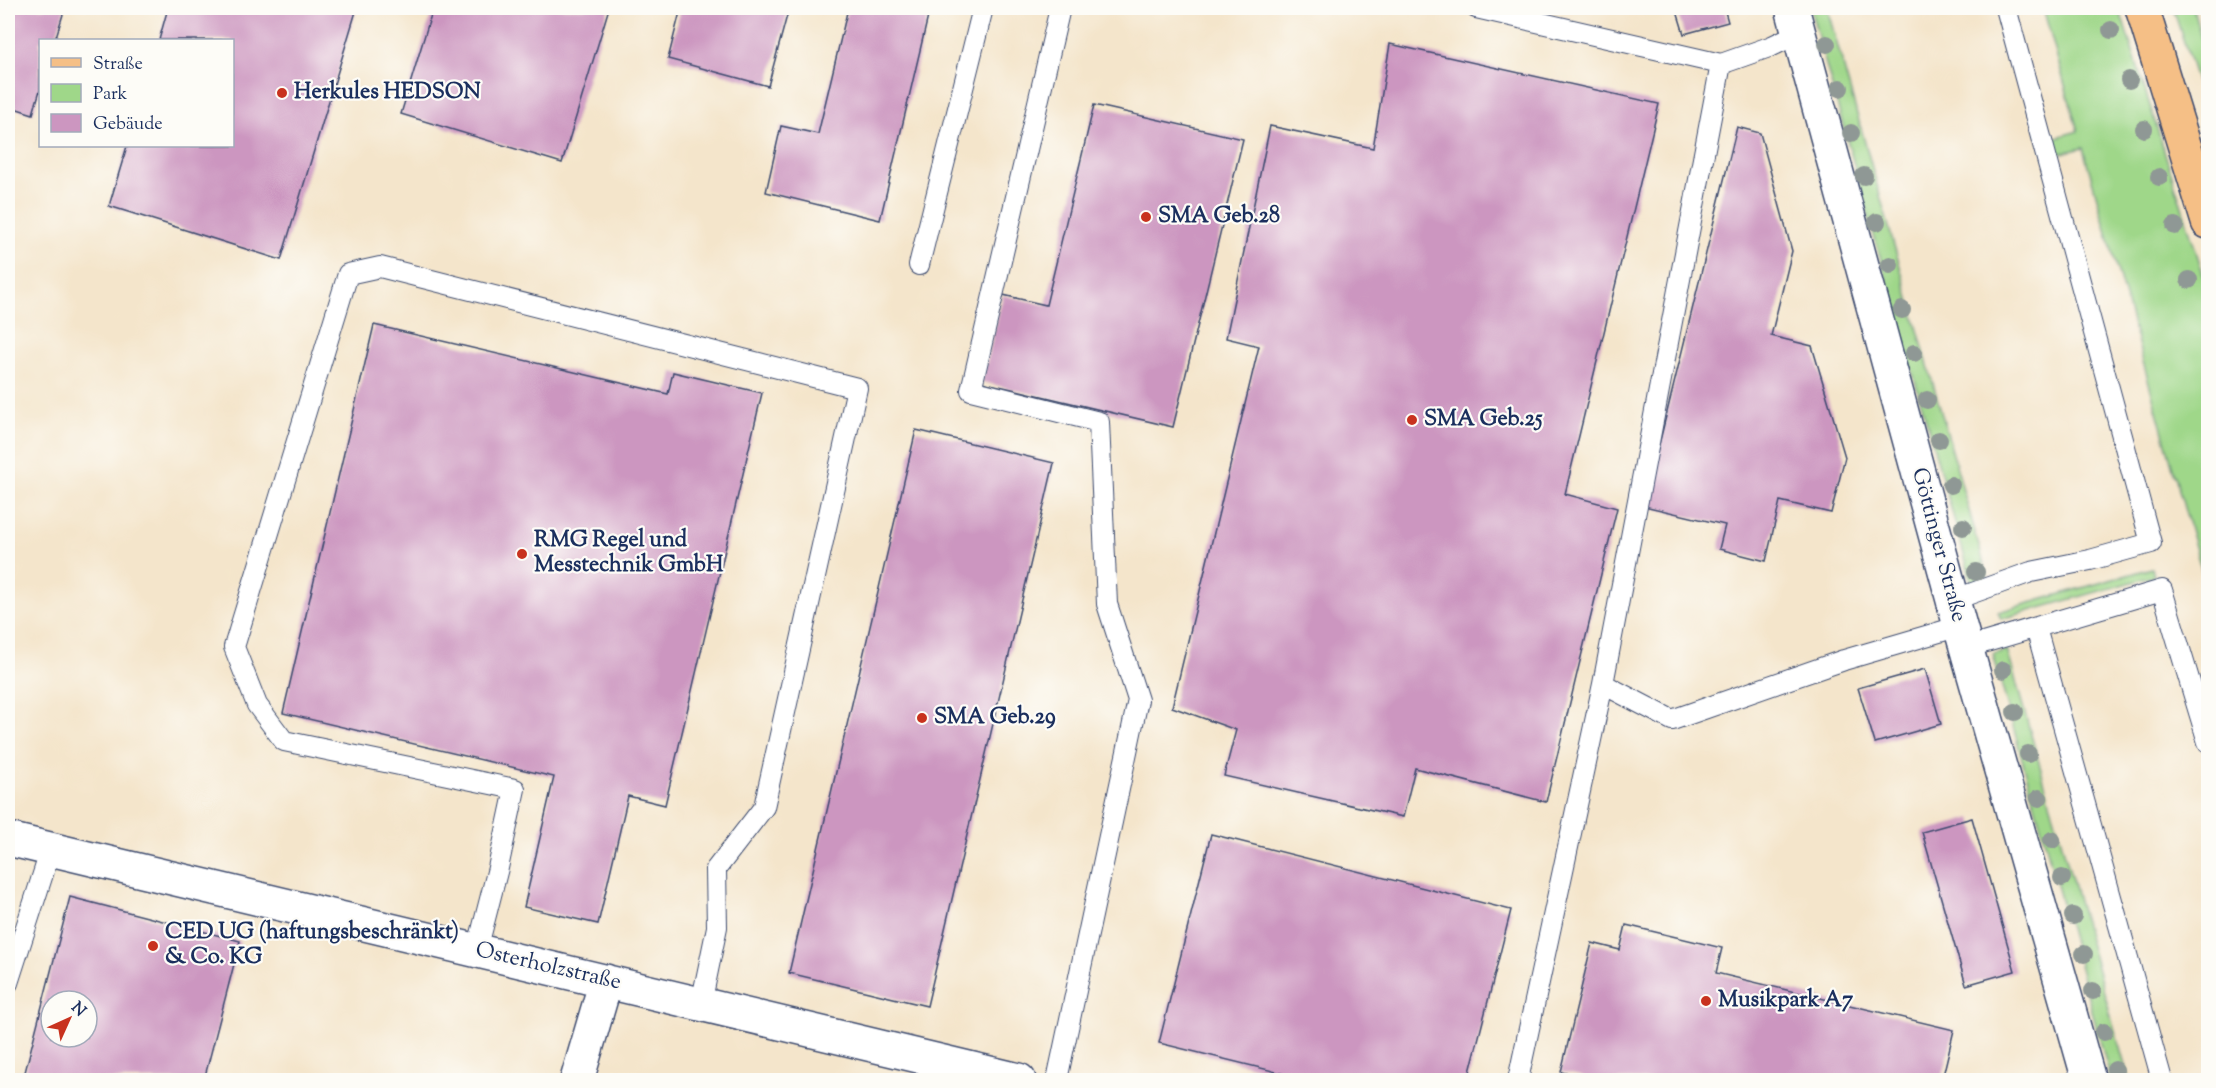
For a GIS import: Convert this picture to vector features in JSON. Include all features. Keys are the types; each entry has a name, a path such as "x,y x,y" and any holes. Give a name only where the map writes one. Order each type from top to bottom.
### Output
{"main road":[{"path":"2142,8 2208,222"}],"street":[{"name":"Göttinger Straße","path":"1795,20 1960,625 2089,1080"},
{"name":"Osterholzstraße","path":"8,839 606,981 1003,1079"},
{"path":"577,1080 606,981"}],"lane":[{"path":"919,265 983,8"},
{"path":"1057,1080 1138,700 1107,604 1099,422 971,390 1060,8"},
{"path":"1476,8 1721,64 1772,46 1795,20"},
{"path":"1960,625 2031,572 2090,560 2151,543 2006,8"},
{"path":"1518,1080 1603,684 1721,64"},
{"path":"477,951 515,789 284,741 257,705 234,647 348,274 380,267 857,388 764,807 716,869 717,927 700,1004"},
{"path":"1603,684 1672,720 1844,660 1960,625 2036,628 2162,590 2208,742"},
{"path":"2036,628 2162,1080"},
{"path":"8,983 51,849"}],"green space":[{"path":"1810,8 1827,8 1988,578 1972,583"},
{"path":"2043,8 2119,8 2208,289 2208,593 2083,148 2057,154 2053,138 2078,131"},
{"path":"2173,8 2193,8 2208,64 2208,117"},
{"path":"2152,568 2154,576 2001,619 1998,612"},
{"path":"2007,650 2129,1080 2111,1080 1993,654"}],"building":[{"path":"8,8 65,8 55,39 39,39 39,93 33,114 8,106"},
{"name":"Herkules HEDSON","path":"168,8 357,8 281,260 109,206 127,147 234,147 234,39 159,39"},
{"path":"433,8 609,8 562,163 401,114"},
{"path":"681,8 789,8 768,86 668,59"},
{"path":"848,8 930,8 880,220 766,192 781,126 818,134"},
{"path":"1676,8 1724,8 1728,22 1684,34"},
{"name":"SMA Geb.25","path":"1390,44 1659,104 1565,494 1617,508 1546,802 1415,768 1403,817 1224,776 1236,730 1172,707 1259,346 1226,338 1270,126 1373,148"},
{"name":"SMA Geb.28","path":"1094,105 1243,139 1173,427 982,382 1003,295 1046,305"},
{"path":"1737,127 1760,133 1792,251 1771,336 1812,346 1845,457 1831,513 1780,501 1766,561 1719,549 1725,525 1644,506"},
{"name":"RMG Regel und Messtechnik GmbH","path":"374,325 668,394 673,372 762,393 665,805 628,796 598,924 524,907 554,777 283,713"},
{"name":"SMA Geb.29","path":"916,430 1054,463 927,1006 789,973"},
{"path":"1925,669 1941,724 1875,743 1858,688"},
{"path":"1972,818 2015,971 1966,985 1922,832"},
{"path":"1211,834 1511,910 1468,1080 1309,1080 1159,1043"},
{"path":"70,897 240,941 204,1080 23,1080 39,1018 39,1049 99,1049 99,989 46,989"},
{"name":"Musikpark A7","path":"1626,925 1722,948 1716,973 1954,1030 1942,1080 1598,1080 1561,1072 1592,943 1620,950"}],"place":[{"name":"Herkules HEDSON","path":"282,93"},
{"name":"SMA Geb.28","path":"1146,217"},
{"name":"SMA Geb.25","path":"1412,420"},
{"name":"RMG Regel und Messtechnik GmbH","path":"522,554"},
{"name":"SMA Geb.29","path":"922,718"},
{"name":"CED UG (haftungsbeschränkt) & Co. KG","path":"153,946"},
{"name":"Musikpark A7","path":"1706,1001"}]}
